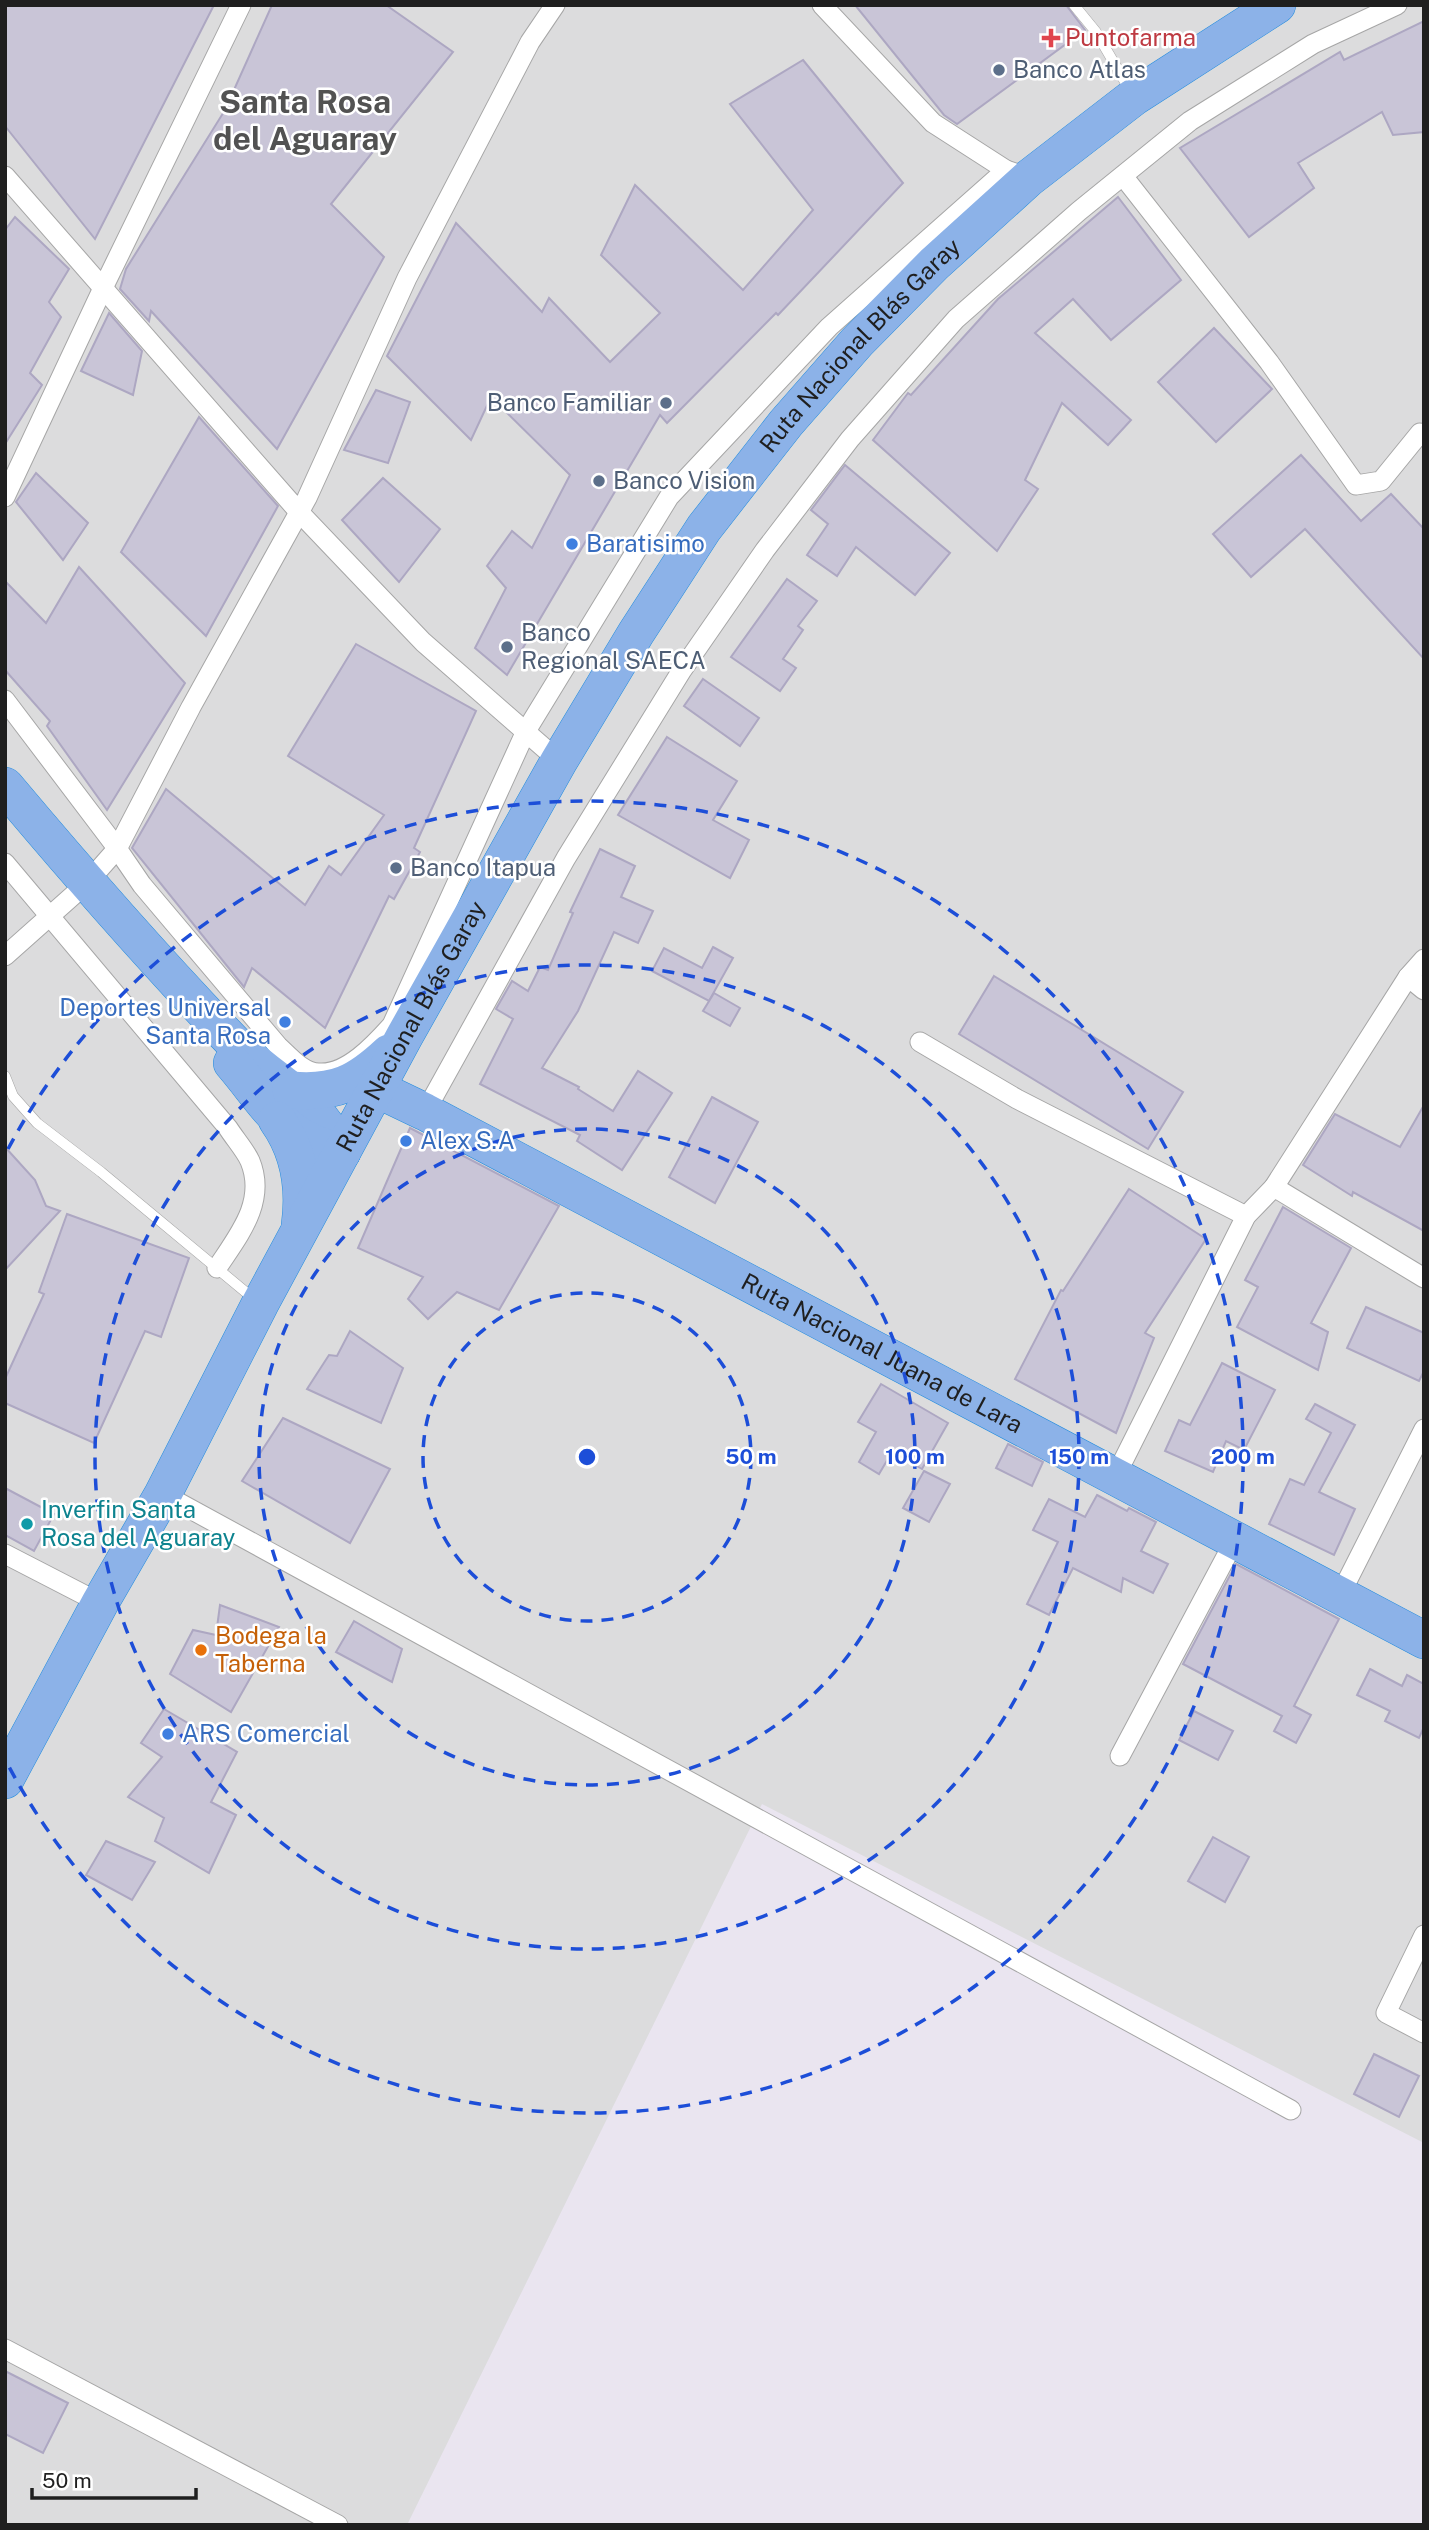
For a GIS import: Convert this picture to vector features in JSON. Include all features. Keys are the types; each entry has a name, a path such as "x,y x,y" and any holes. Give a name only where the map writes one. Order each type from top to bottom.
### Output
{"highway":[{"name":"Ruta Nacional Blás Garay","path":"5,1780 100,1603 163,1494 260,1304 404,1037 559,761 636,633 704,528 786,423 857,342 1017,174 1278,5"},
{"path":"5,786 123,925 280,1101 289,1131 306,1142 342,1152"},
{"path":"280,1101 344,1086 361,1077 404,1037"},
{"name":"Ruta Nacional Juana de Lara","path":"377,1089 1424,1640"},
{"path":"280,1101 287,1138 299,1168 302,1189 299,1232"}],"street":[{"path":"5,497 241,5"},
{"path":"5,956 87,883 117,849 191,707 299,512 407,278 530,43 555,5"},
{"path":"5,700 142,885 278,1046 301,1067 319,1073 344,1067 369,1050 392,1025 526,731 669,497 829,327 1017,174 933,123 822,5"},
{"path":"425,1112 573,847 682,670 765,550 850,439 956,319 1190,121 1313,44 1397,5"},
{"path":"5,176 299,512 423,642 559,761"},
{"path":"1123,176 1269,362 1356,485 1381,481 1420,433 1424,434"},
{"path":"5,863 228,1128 250,1161 256,1184 255,1201 246,1223 217,1268"},
{"path":"1115,1477 1246,1216 1274,1187 1408,977 1424,959"},
{"path":"1408,977 1424,990"},
{"path":"920,1042 1017,1099 1246,1216"},
{"path":"1274,1187 1424,1278"},
{"path":"1340,1595 1424,1429"},
{"path":"163,1494 1291,2110"},
{"path":"1120,1756 1235,1540"},
{"path":"5,1554 100,1603"},
{"path":"1424,1935 1386,2013 1424,2033"},
{"path":"5,2349 338,2525"}],"lane":[{"path":"1074,5 1096,32 1134,97"},
{"path":"5,1076 13,1096 37,1123 260,1304"}],"shaded area":[{"path":"5,5 1424,5 1424,2143 762,1804 407,2525 5,2525"}],"building":[{"path":"5,5 214,5 95,239 5,126"},
{"path":"272,5 386,5 453,52 331,204 384,257 277,449 151,311 149,321 120,289 126,269 235,94 233,92"},
{"path":"855,5 1066,5 1085,30 957,124 944,115"},
{"path":"1424,21 1424,132 1393,135 1382,112 1298,163 1314,188 1249,237 1180,148 1340,52 1344,60"},
{"path":"803,60 903,183 778,315 776,313 667,423 660,415 507,675 475,648 506,588 487,566 512,531 532,548 570,475 491,397 471,440 387,356 456,223 542,312 549,298 610,362 660,313 601,255 635,185 743,290 813,210 730,104"},
{"path":"1118,197 1181,280 1111,340 1073,299 1035,333 1131,420 1108,445 1062,403 1025,480 1038,489 997,551 873,440 908,393 911,395 998,299"},
{"path":"15,217 69,269 49,302 61,317 30,373 42,385 5,444 5,230"},
{"path":"109,313 142,351 133,395 81,371"},
{"path":"1214,328 1272,389 1216,442 1158,382"},
{"path":"376,390 410,402 388,463 344,450"},
{"path":"199,417 278,506 206,636 121,552"},
{"path":"1301,455 1361,521 1391,494 1424,529 1424,659 1305,529 1251,577 1213,534"},
{"path":"845,465 950,553 915,595 856,547 837,576 807,555 828,524 811,510"},
{"path":"36,473 88,523 63,560 16,502"},
{"path":"383,478 440,529 399,582 342,520"},
{"path":"79,567 185,683 107,810 47,726 50,721 5,670 5,581 46,623"},
{"path":"787,579 817,601 798,626 803,630 783,659 796,668 780,691 731,657"},
{"path":"356,644 476,711 414,848 420,852 394,899 389,896 325,1028 252,968 244,987 132,848 166,789 305,905 329,866 341,875 384,815 288,756"},
{"path":"703,679 759,718 740,746 684,706"},
{"path":"667,737 737,781 713,820 749,840 730,878 618,815"},
{"path":"600,849 635,866 621,897 653,911 638,943 614,932 578,1011 542,1068 579,1087 578,1089 613,1111 638,1071 672,1093 622,1170 577,1141 580,1135 480,1084 513,1019 496,1009 512,981 528,991 540,967 548,970 573,913 570,912"},
{"path":"713,947 733,958 709,1001 652,971 664,948 702,968"},
{"path":"994,976 1183,1092 1148,1149 959,1034"},
{"path":"714,993 740,1008 730,1026 703,1011"},
{"path":"712,1097 758,1122 715,1203 669,1177"},
{"path":"1424,1105 1424,1231 1353,1192 1352,1196 1303,1165 1335,1114 1400,1147"},
{"path":"410,1128 559,1206 499,1310 457,1292 428,1319 408,1299 423,1277 358,1248"},
{"path":"5,1147 35,1180 46,1206 60,1211 5,1270"},
{"path":"1129,1189 1206,1239 1145,1333 1154,1338 1116,1433 1015,1379 1061,1290 1063,1291"},
{"path":"1283,1207 1351,1248 1311,1323 1328,1332 1318,1370 1237,1327 1258,1287 1245,1280"},
{"path":"67,1214 189,1258 161,1337 145,1331 94,1443 5,1403 5,1379 44,1294 39,1292"},
{"path":"1366,1307 1424,1333 1424,1371 1419,1381 1347,1348"},
{"path":"350,1331 403,1368 381,1423 307,1389 329,1355 337,1356"},
{"path":"1222,1363 1275,1390 1244,1450 1226,1441 1213,1472 1165,1451 1179,1420 1190,1425"},
{"path":"881,1384 948,1423 922,1469 892,1452 879,1474 859,1462 876,1432 858,1422"},
{"path":"1315,1404 1355,1425 1319,1492 1355,1509 1334,1555 1269,1524 1290,1479 1304,1485 1331,1433 1306,1419"},
{"path":"283,1418 390,1469 350,1543 242,1481"},
{"path":"1008,1444 1043,1462 1032,1486 996,1468"},
{"path":"924,1471 950,1484 929,1522 903,1508"},
{"name":"Inverfin Santa Rosa del Aguaray","path":"5,1488 54,1514 34,1551 5,1535"},
{"path":"1097,1495 1156,1522 1141,1551 1168,1564 1153,1593 1123,1578 1121,1592 1073,1568 1049,1615 1027,1604 1058,1542 1033,1530 1049,1499 1085,1517"},
{"path":"1236,1564 1339,1619 1294,1706 1311,1715 1296,1743 1274,1731 1282,1716 1183,1664"},
{"path":"220,1605 279,1627 231,1712 170,1674 193,1630 216,1635"},
{"path":"354,1621 402,1649 392,1682 336,1652"},
{"path":"1370,1669 1402,1686 1407,1675 1424,1684 1424,1727 1419,1738 1385,1721 1390,1711 1357,1695"},
{"path":"164,1709 237,1752 211,1802 236,1815 209,1873 155,1841 164,1818 128,1797 162,1757 141,1743"},
{"path":"1194,1711 1233,1731 1218,1760 1179,1740"},
{"path":"1213,1837 1249,1857 1225,1902 1188,1881"},
{"path":"106,1841 155,1862 132,1900 86,1875"},
{"path":"1374,2054 1419,2076 1399,2117 1354,2094"},
{"path":"5,2371 68,2403 43,2453 5,2434"}],"place":[{"name":"Puntofarma","path":"1051,38"},
{"name":"Banco Atlas","path":"999,70"},
{"name":"Banco Familiar","path":"666,403"},
{"name":"Banco Vision","path":"599,481"},
{"name":"Baratisimo","path":"572,544"},
{"name":"Banco Regional SAECA","path":"507,647"},
{"name":"Banco Itapua","path":"396,868"},
{"name":"Deportes Universal Santa Rosa","path":"285,1022"},
{"name":"Alex S.A","path":"406,1141"},
{"name":"Inverfin Santa Rosa del Aguaray","path":"27,1524"},
{"name":"Bodega la Taberna","path":"201,1650"},
{"name":"ARS Comercial","path":"168,1734"}],"district":[{"name":"Santa Rosa del Aguaray","path":"305,120"}]}
